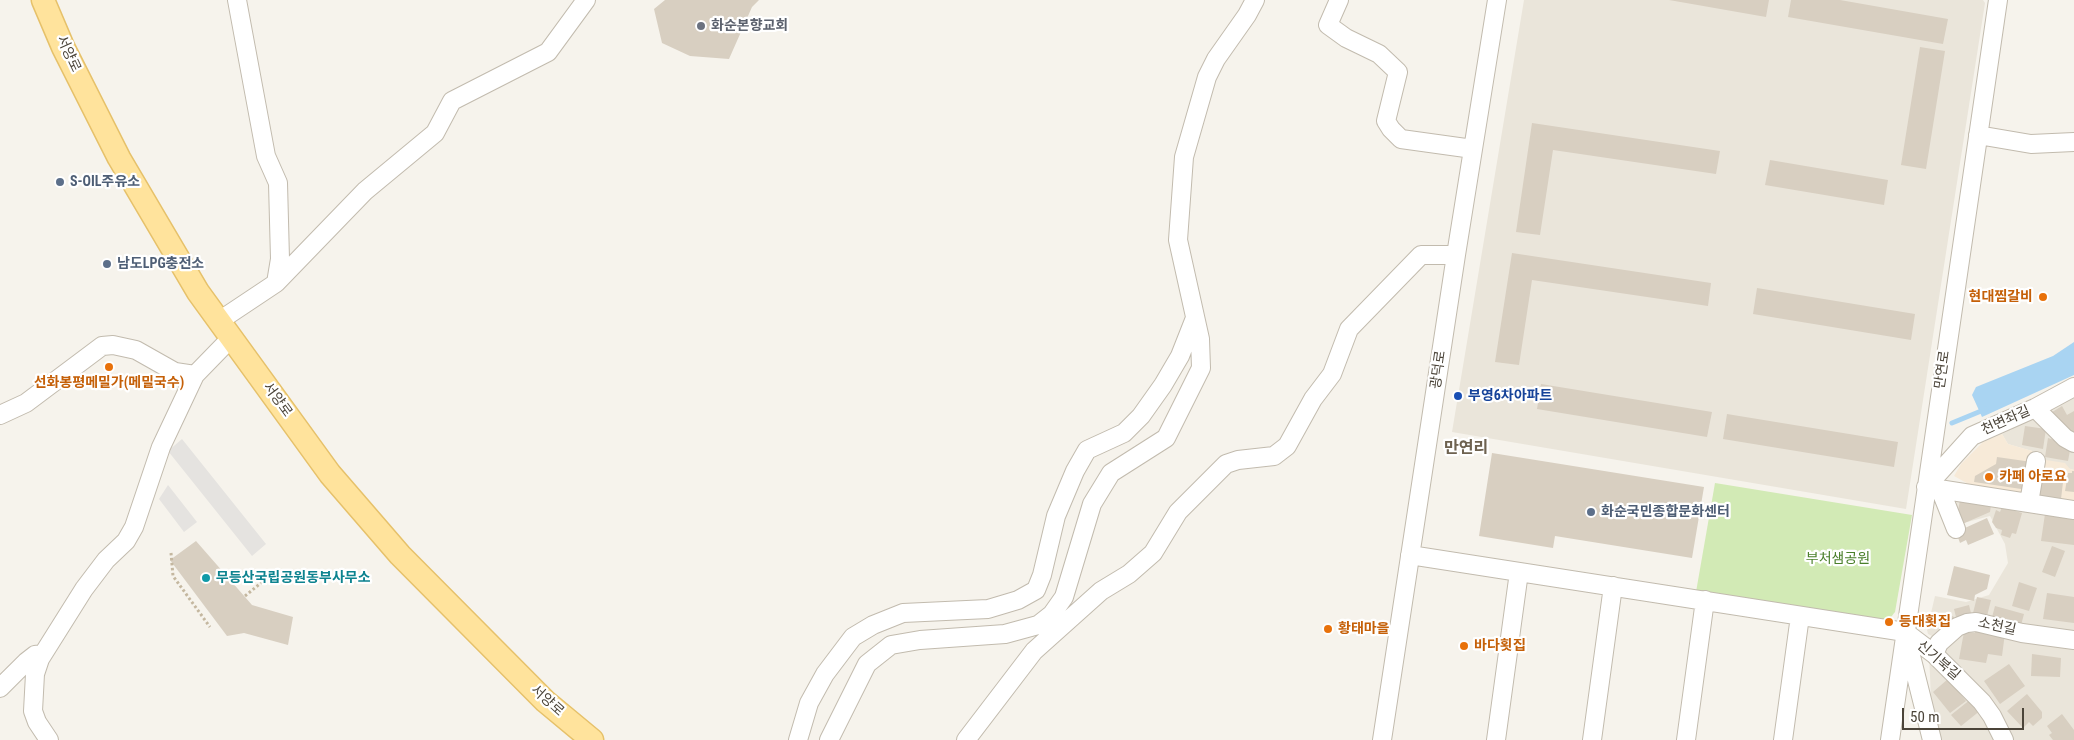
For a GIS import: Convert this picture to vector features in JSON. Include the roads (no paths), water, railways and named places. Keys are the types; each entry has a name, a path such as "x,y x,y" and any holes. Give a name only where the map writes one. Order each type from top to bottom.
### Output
{"main road":[{"name":"서양로","path":"44,0 63,47 119,158 198,292 330,474 400,555 545,701 592,740"}],"street":[{"path":"237,0 266,156 278,183 280,259 276,283"},
{"path":"49,740 37,722 33,711 35,674 43,654 84,589 130,534 161,447 195,375 225,329 276,283 365,191 435,133 452,101 548,52 586,0"},
{"path":"829,740 867,664 891,645 920,640 1005,634 1038,625 1052,614 1064,598 1092,504 1111,473 1166,438 1194,386 1201,368 1200,339 1178,240 1184,157 1207,77 1216,59 1247,15 1255,0"},
{"path":"1339,0 1328,25 1346,38 1379,54 1398,72 1386,121 1391,128 1401,139 1473,149"},
{"name":"광덕로","path":"1382,740 1497,0"},
{"name":"만연로","path":"1890,740 1905,632 1933,488 1978,135 1998,0"},
{"path":"1978,135 2031,144 2074,142"},
{"path":"966,740 1034,651 1101,590 1129,574 1153,553 1178,512 1226,464 1238,460 1274,456 1287,446 1313,399 1332,374 1349,329 1421,255 1456,255"},
{"path":"798,740 809,703 821,681 853,637 873,625 903,613 988,609 1018,600 1036,590 1042,575 1056,516 1075,471 1088,450 1124,433 1141,416 1163,385 1180,356 1195,318"},
{"path":"0,415 40,394 102,346 113,345 136,350 175,372 195,375"},
{"name":"천변좌길","path":"1933,488 1972,436 2035,408 2074,387"},
{"path":"2035,408 2065,438 2074,443"},
{"path":"2029,504 2036,461"},
{"path":"1933,488 2074,510"},
{"path":"1933,488 1956,528"},
{"path":"1410,555 1905,632 1932,740"},
{"path":"1496,740 1519,572"},
{"path":"1592,740 1613,586"},
{"path":"1686,740 1706,600"},
{"path":"1783,740 1800,616"},
{"name":"소천길","path":"1934,654 1939,643 1957,627 1967,622 1976,622 2022,633 2074,640"},
{"name":"신기북길","path":"1905,632 1934,654 1982,702 1992,716 2004,740"},
{"path":"0,688 26,662 35,655 43,654"}],"water":[{"path":"2074,342 2074,375 1982,417 1972,395 1976,387 2053,356"}],"waterway":[{"path":"1952,423 1986,409"}],"place":[{"name":"화순본향교회","path":"701,26"},
{"name":"S-OIL주유소","path":"60,182"},
{"name":"남도LPG충전소","path":"107,264"},
{"name":"현대찜갈비","path":"2043,297"},
{"name":"선화봉평메밀가(메밀국수)","path":"109,367"},
{"name":"부영6차아파트","path":"1458,396"},
{"name":"카페 아로요","path":"1989,477"},
{"name":"화순국민종합문화센터","path":"1591,512"},
{"name":"무등산국립공원동부사무소","path":"206,578"},
{"name":"등대횟집","path":"1889,622"},
{"name":"황태마을","path":"1328,629"},
{"name":"바다횟집","path":"1464,646"}],"district":[{"name":"만연리","path":"1466,449"}],"park label":[{"name":"부처샘공원","path":"1838,559"}]}
